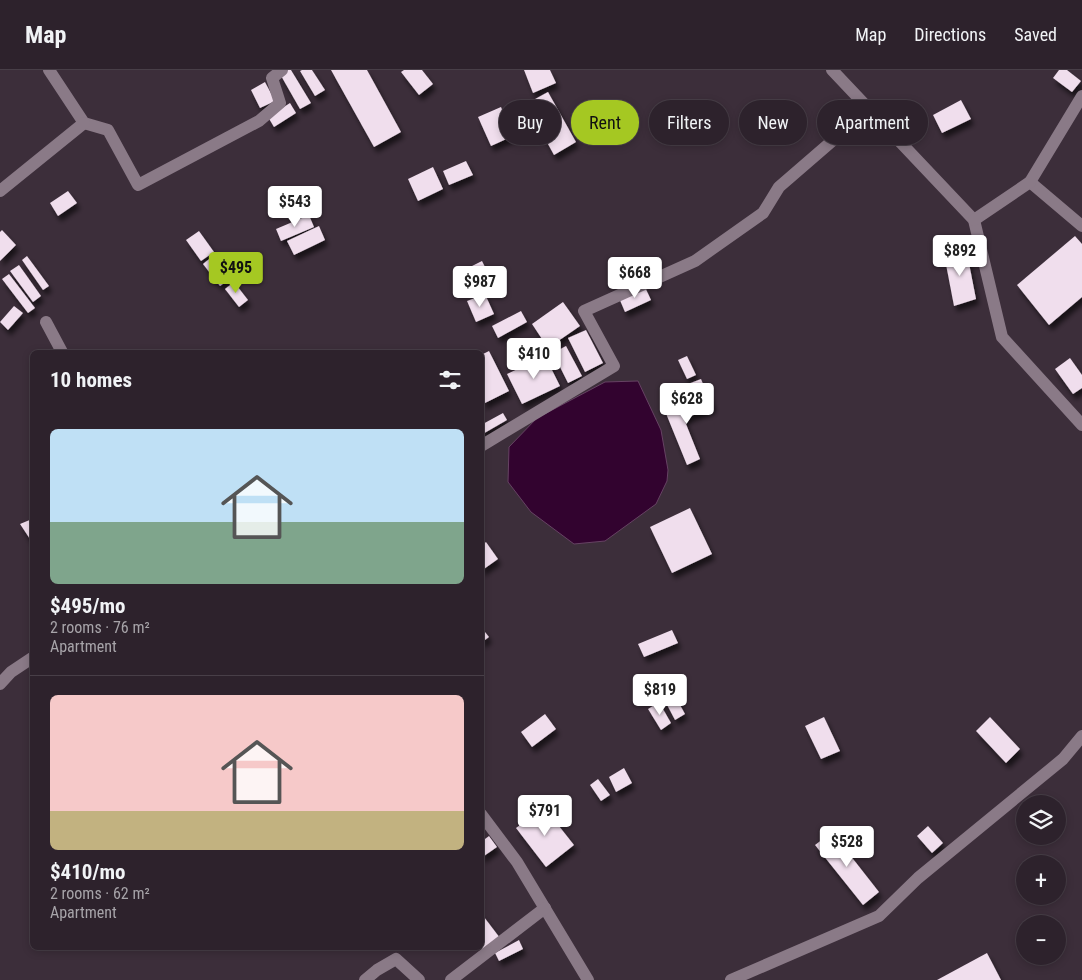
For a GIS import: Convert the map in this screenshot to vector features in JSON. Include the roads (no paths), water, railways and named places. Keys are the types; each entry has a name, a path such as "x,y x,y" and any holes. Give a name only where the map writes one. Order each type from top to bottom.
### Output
{"street":[{"path":"49,70 84,123 108,130 138,185 259,122 280,103 272,78 282,70"},
{"path":"832,70 859,100"},
{"path":"974,220 1030,182 1082,96"},
{"path":"0,191 84,123"},
{"path":"484,444 614,366 584,310 695,261 763,213 780,187 828,145"},
{"path":"902,145 974,220 1002,337 1082,425"},
{"path":"1030,182 1082,226"},
{"path":"46,322 61,350"},
{"path":"0,684 10,672 30,659"},
{"path":"731,980 879,916 918,878 1063,759 1082,736"},
{"path":"484,818 517,862 588,980"},
{"path":"452,980 545,908"},
{"path":"365,980 377,970 396,959 419,980"}]}
